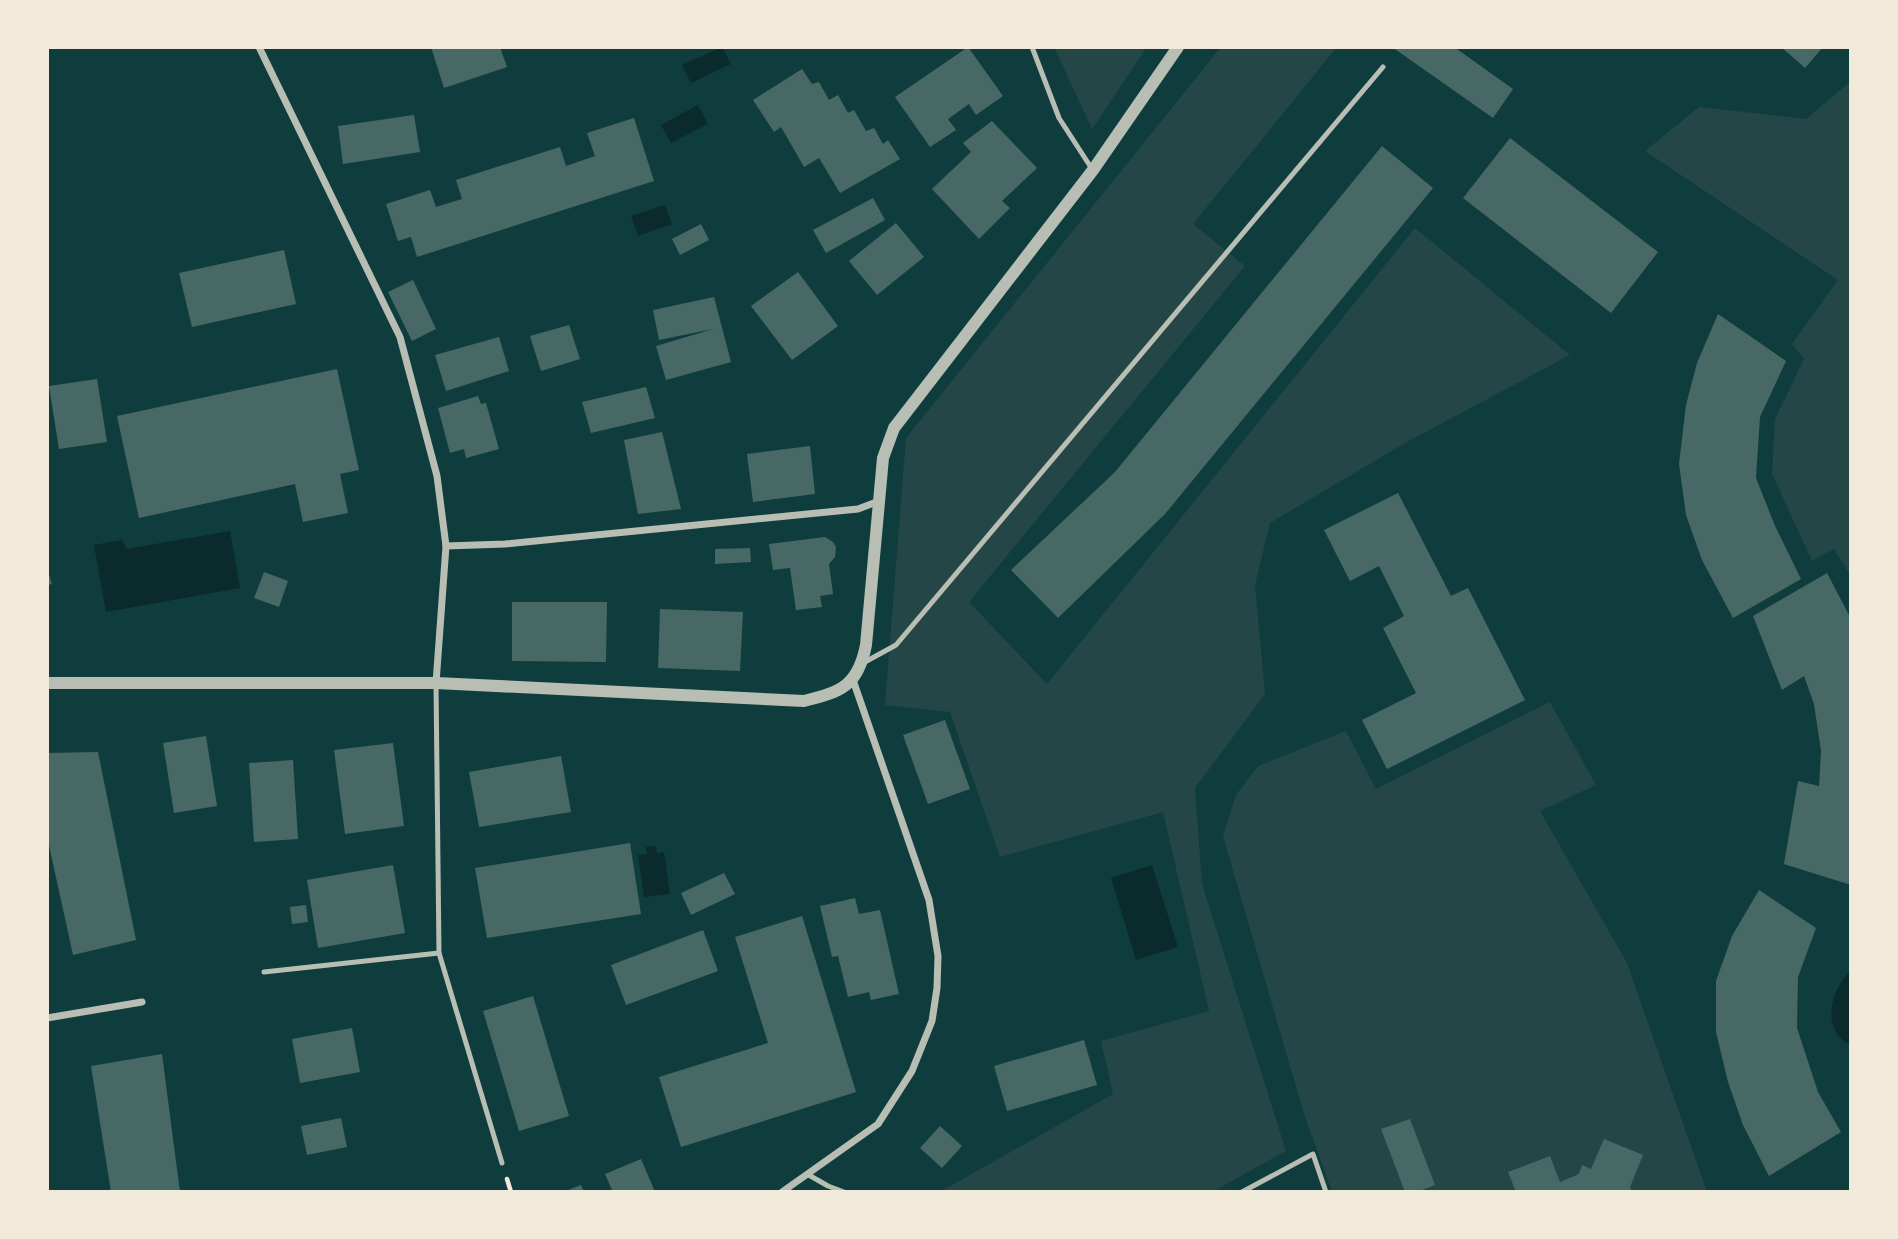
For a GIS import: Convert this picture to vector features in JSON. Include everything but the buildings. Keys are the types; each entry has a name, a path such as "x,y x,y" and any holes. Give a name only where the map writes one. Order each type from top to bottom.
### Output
{"street":[{"path":"259,47 400,337 437,476 446,546 436,683"},
{"path":"47,683 436,683 804,701 835,693 853,680 863,663 883,458 894,428 1093,170 1178,47"},
{"path":"446,546 505,544 858,509 879,501"},
{"path":"782,1192 878,1124 912,1071 932,1021 937,988 938,956 929,900 853,680"},
{"path":"47,1018 142,1002"}],"lane":[{"path":"1031,47 1059,118 1093,170"},
{"path":"863,663 896,645 1383,67"},
{"path":"436,683 439,953 502,1163"},
{"path":"264,972 439,953"},
{"path":"1242,1192 1313,1154 1326,1192"},
{"path":"807,1174 844,1192"}],"shaded area":[{"path":"722,47 731,64 691,83 682,65"},
{"path":"1054,47 1147,47 1092,129"},
{"path":"1221,47 1337,47 1193,224 1245,266 969,602 1047,684 1415,228 1570,355 1405,443 1270,523 1255,585 1265,694 1195,788 1202,884 1286,1151 1212,1192 940,1192 1113,1094 1101,1041 1209,1011 1163,812 1000,857 950,712 885,705 906,438"},
{"path":"1851,81 1851,576 1834,549 1812,561 1772,474 1775,419 1804,359 1792,344 1838,280 1645,151 1699,107 1806,119"},
{"path":"698,105 708,124 671,143 661,125"},
{"path":"665,205 672,224 638,236 631,216"},
{"path":"230,531 240,588 106,612 94,545 122,540 127,549"},
{"path":"1550,702 1596,785 1540,811 1627,963 1707,1192 1332,1192 1304,1114 1223,836 1236,795 1258,766 1346,731 1376,789"},
{"path":"656,846 657,853 664,852 670,894 644,897 638,855 647,854 646,847"},
{"path":"1152,865 1178,947 1136,960 1111,878"},
{"path":"1851,971 1851,1045 1841,1039 1835,1030 1832,1010 1838,988"}]}
